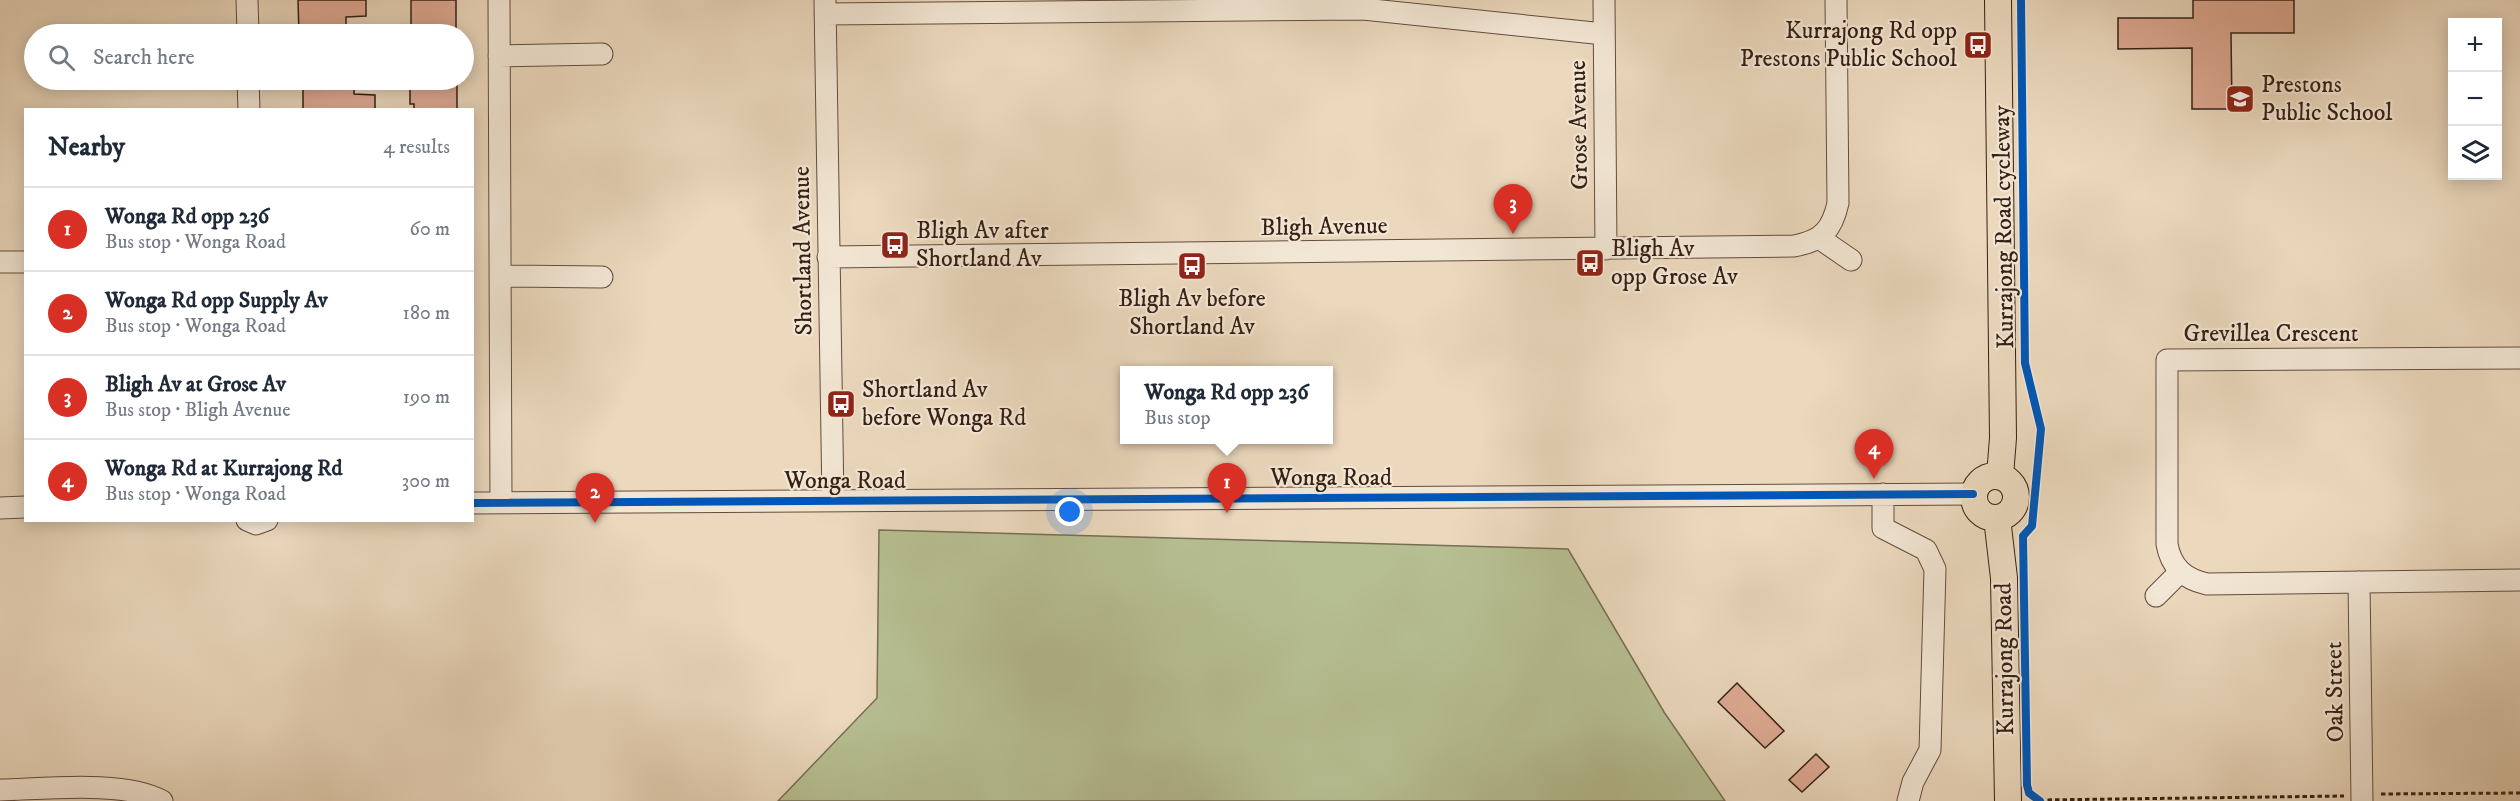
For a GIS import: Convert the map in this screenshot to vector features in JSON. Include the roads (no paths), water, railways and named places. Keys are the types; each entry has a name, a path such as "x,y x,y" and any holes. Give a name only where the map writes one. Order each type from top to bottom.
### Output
{"main road":[{"path":"1998,0 2003,438 2000,476"},
{"path":"2000,476 2009,480 2017,496 2012,510 2004,517 1996,518 1980,512 1973,494 1977,485 1985,477 2000,476"},
{"name":"Kurrajong Road","path":"1996,518 2004,578 2008,801"}],"street":[{"path":"247,0 248,24"},
{"path":"499,0 501,503"},
{"name":"Grose Avenue","path":"1604,0 1606,249"},
{"path":"1836,0 1838,203 1834,218 1819,238 1851,260"},
{"path":"825,7 1363,4 1604,34"},
{"name":"Shortland Avenue","path":"825,7 832,501"},
{"path":"499,56 602,54"},
{"path":"248,90 249,108"},
{"name":"Bligh Avenue","path":"828,257 1794,246 1808,244 1819,238"},
{"path":"0,262 24,261"},
{"path":"500,276 602,277"},
{"name":"Grevillea Crescent","path":"2180,572 2171,559 2167,544 2167,360 2520,358"},
{"name":"Wonga Road","path":"474,503 1973,494"},
{"path":"1883,495 1883,528 1926,549 1935,569 1930,750 1913,782 1908,801"},
{"path":"0,508 24,507"},
{"path":"2156,596 2180,572 2207,584 2520,579"},
{"name":"Oak Street","path":"2359,582 2362,798"},
{"path":"0,790 121,789 149,793 162,801"}],"place":[{"name":"Kurrajong Rd opp Prestons Public School","path":"1978,45"},
{"name":"Prestons Public School","path":"2240,99"},
{"name":"Bligh Av at Grose Av","path":"1513,234"},
{"name":"Bligh Av after Shortland Av","path":"895,245"},
{"name":"Bligh Av opp Grose Av","path":"1590,263"},
{"name":"Bligh Av before Shortland Av","path":"1192,266"},
{"name":"Shortland Av before Wonga Rd","path":"841,404"},
{"name":"Wonga Rd at Kurrajong Rd","path":"1874,479"},
{"name":"Wonga Rd opp 236","path":"1227,513"},
{"name":"Wonga Rd opp Supply Av","path":"595,523"}]}
